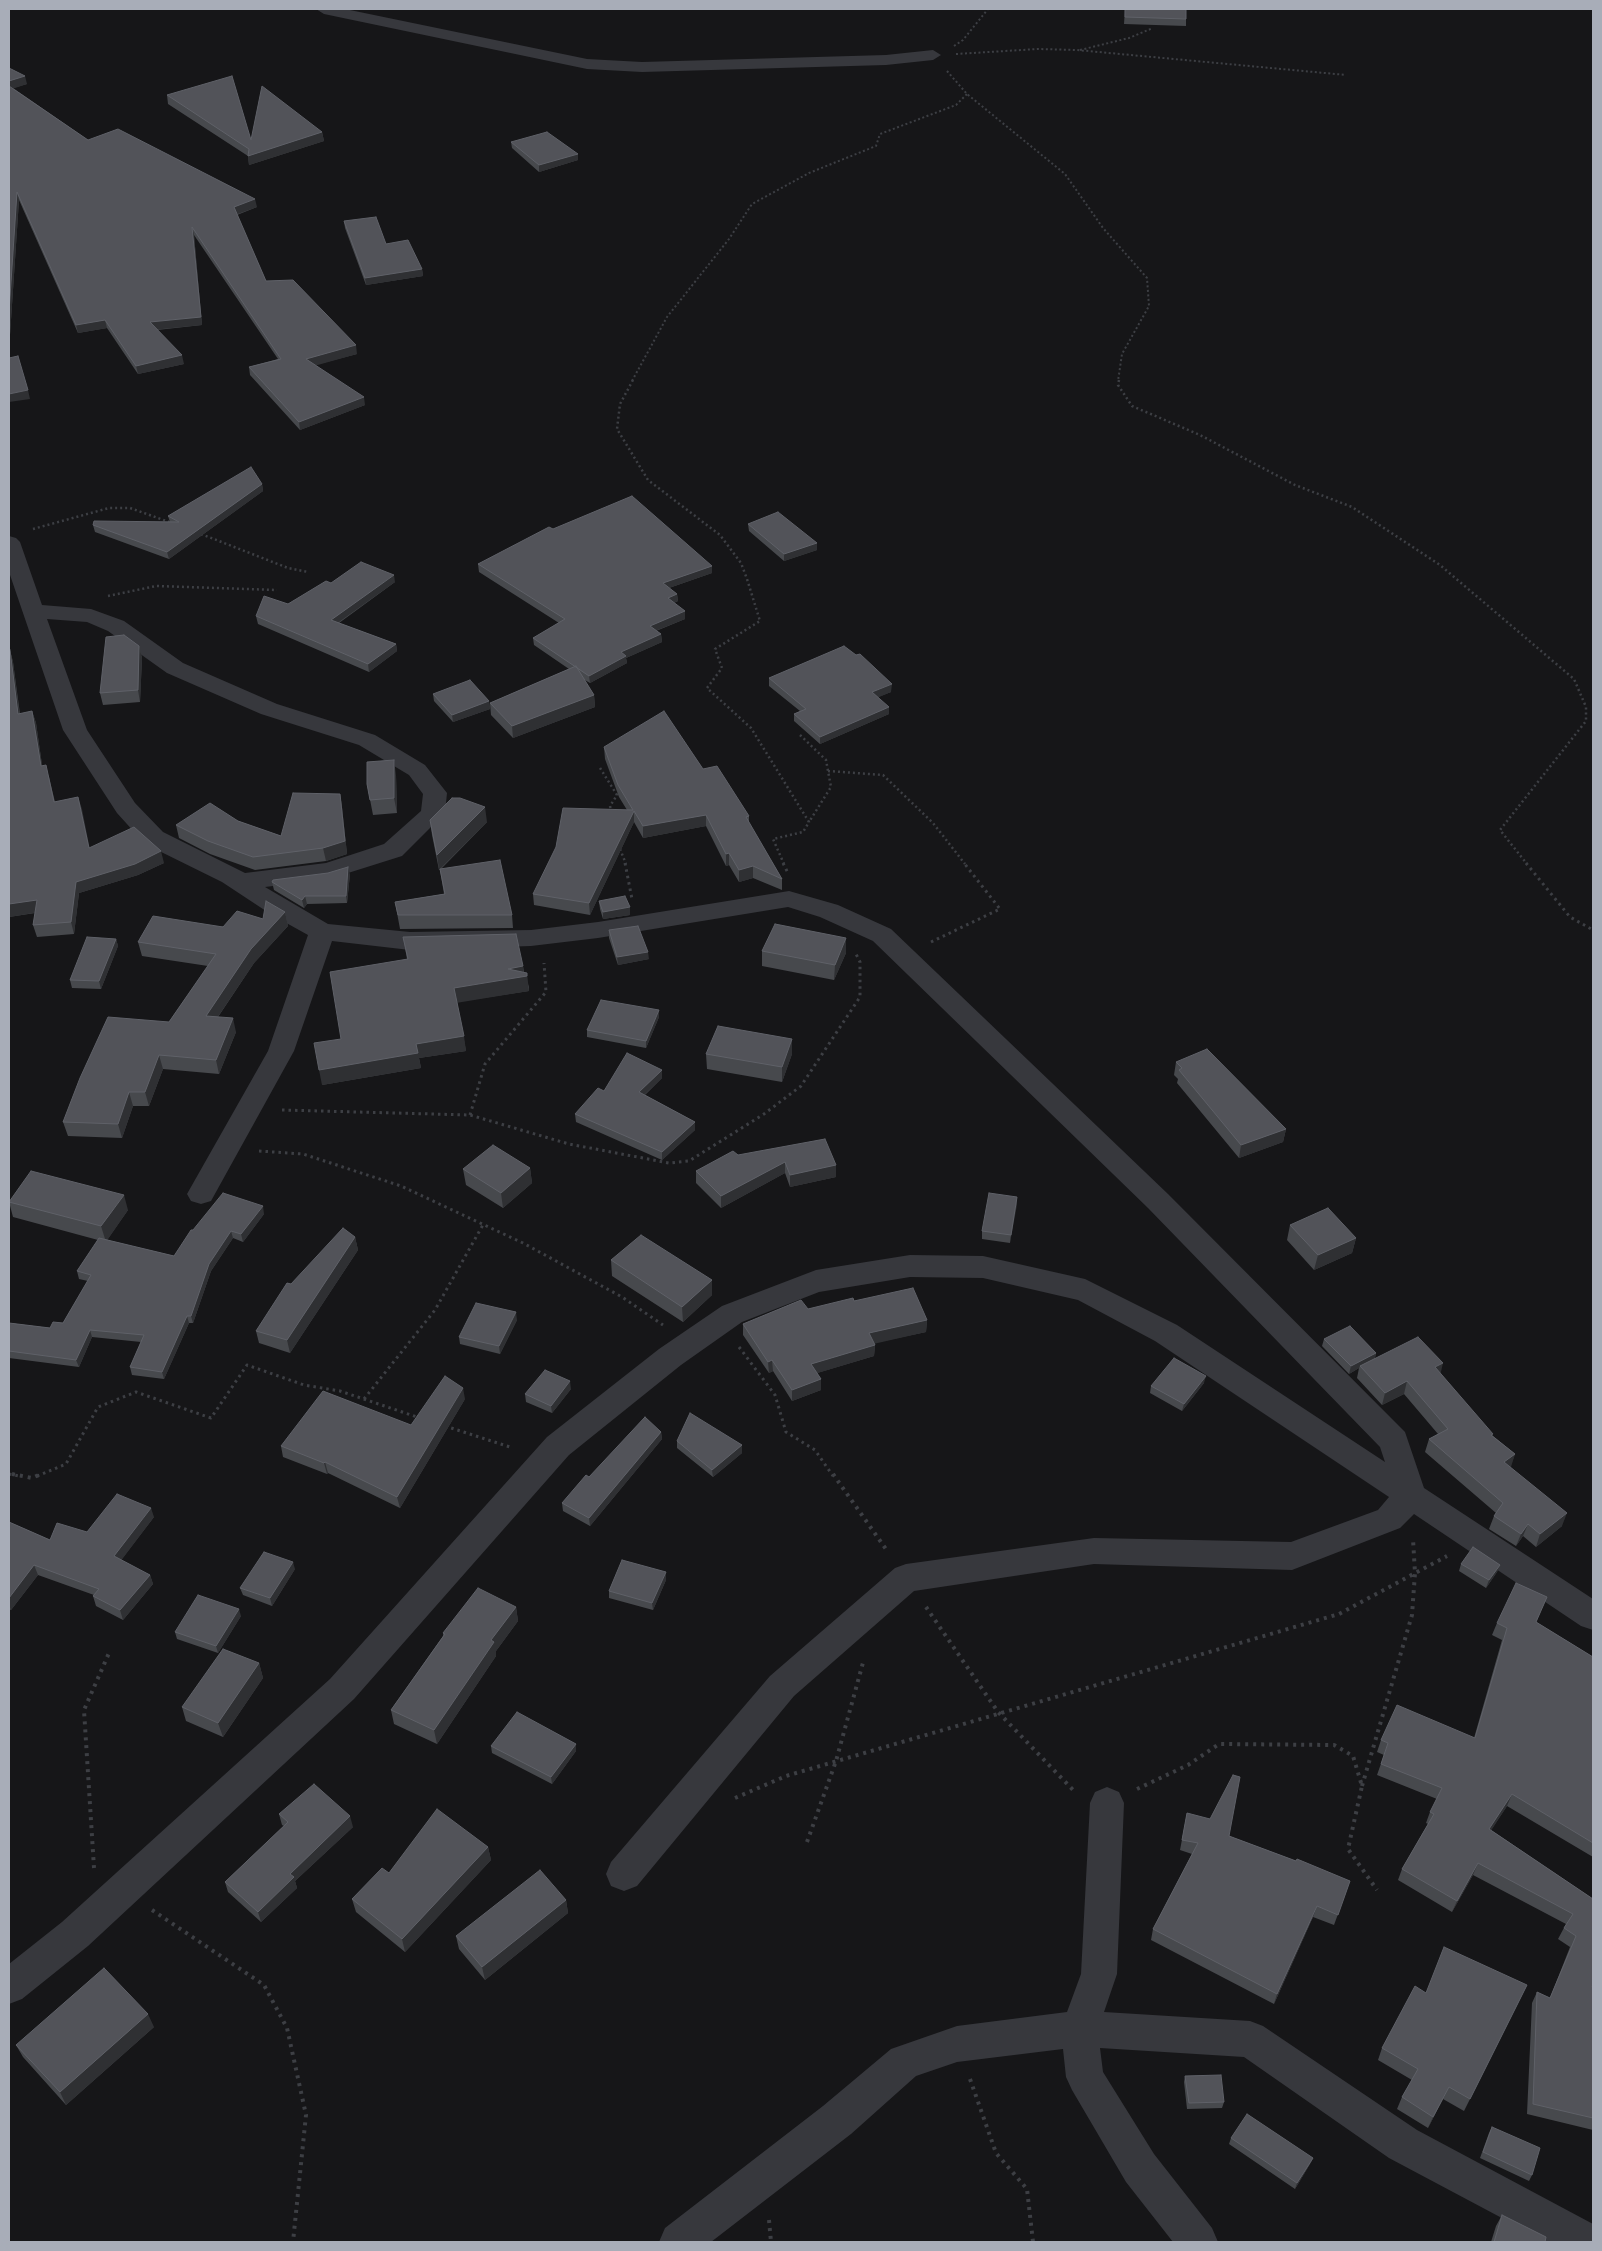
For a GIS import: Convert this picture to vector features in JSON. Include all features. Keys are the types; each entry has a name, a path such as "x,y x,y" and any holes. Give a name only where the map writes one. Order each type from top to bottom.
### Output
{"street":[{"path":"324,9 587,64 642,67 886,60 933,55"},
{"path":"18,536 33,611 76,730 126,808 154,838 241,882 281,909 322,932 410,941 542,937 789,899 829,911 882,935 1158,1201 1394,1441 1411,1495"},
{"path":"33,611 91,616 116,626 175,668 269,709 367,740 417,770 435,793 433,813 392,850 329,871 241,882"},
{"path":"201,1194 281,1051 322,932"},
{"path":"9,1986 75,1934 342,1689 558,1446 691,1343 732,1314 816,1281 910,1266 983,1267 1085,1290 1166,1332 1593,1616"},
{"path":"624,1874 782,1686 906,1578 1094,1551 1292,1556 1389,1519 1411,1495"},
{"path":"1107,1803 1099,1974 1079,2029 1085,2077 1140,2168 1198,2242"},
{"path":"679,2242 836,2120 904,2062 958,2044 1079,2029 1250,2039 1403,2144 1586,2242"}],"path":[{"path":"933,55 943,53 963,40 988,9"},
{"path":"1077,50 1129,38 1153,28"},
{"path":"933,55 1077,50 1346,75"},
{"path":"933,55 967,94 1065,174 1103,228 1147,278 1149,306 1122,354 1118,385 1132,406 1200,435 1295,485 1352,507 1440,565 1574,679 1586,707 1586,721 1500,830 1570,917 1593,930"},
{"path":"809,822 751,728 707,688 722,668 715,649 760,621 741,563 720,535 648,480 616,429 620,404 667,317 729,239 752,204 809,173 876,146 880,134 916,122 956,105 967,94"},
{"path":"18,536 83,514 109,508 130,508 177,525"},
{"path":"196,532 288,568 308,572"},
{"path":"99,598 156,586 277,590"},
{"path":"789,899 796,890 773,839 803,832 830,787 826,760 800,735"},
{"path":"600,768 616,795 610,806 612,816"},
{"path":"828,771 883,776 932,823 1000,909 903,955"},
{"path":"618,844 626,864 636,924"},
{"path":"250,1108 387,1114 470,1115 569,1144 669,1163 689,1161 764,1114 801,1086 860,998 860,962 829,911"},
{"path":"470,1115 485,1064 546,992 542,937"},
{"path":"228,1148 303,1154 401,1186 484,1223 622,1297 691,1343"},
{"path":"364,1399 435,1310 484,1223"},
{"path":"720,1322 775,1395 786,1432 815,1450 998,1712 1072,1791 1107,1803 1188,1765 1219,1744 1334,1745 1353,1756 1362,1786"},
{"path":"9,1474 32,1478 66,1464 98,1407 136,1392 211,1418 247,1365 304,1385 340,1391 428,1420"},
{"path":"437,1423 546,1459"},
{"path":"1377,1890 1348,1849 1362,1786 1412,1615 1415,1573 1411,1495"},
{"path":"733,1799 786,1776 998,1712 1339,1614 1478,1539"},
{"path":"97,1914 84,1710 110,1653"},
{"path":"808,1842 836,1761 865,1656"},
{"path":"123,1890 264,1985 287,2028 306,2115 293,2242"},
{"path":"958,2044 996,2153 1027,2189 1033,2242"}],"building":[{"path":"1125,9 1186,9 1186,19 1125,17"},
{"path":"9,68 25,76 9,81"},
{"path":"232,76 251,140 262,86 322,132 248,156 249,149 167,95"},
{"path":"9,86 88,140 118,129 255,199 234,207 266,281 293,280 356,345 306,359 364,397 299,422 249,367 281,359 192,227 201,317 150,322 182,355 136,366 105,320 76,325 17,192 9,312"},
{"path":"547,132 578,154 539,165 511,142"},
{"path":"376,217 386,244 408,240 422,269 365,278 344,221"},
{"path":"18,356 28,390 9,394 9,358"},
{"path":"251,467 262,484 167,552 93,525 94,521 179,522 168,516"},
{"path":"632,496 712,566 663,583 677,594 668,598 685,611 650,626 661,634 621,652 626,656 589,676 533,638 565,619 478,564 549,527 553,529"},
{"path":"778,512 817,543 784,554 748,524"},
{"path":"361,562 394,575 331,620 396,644 368,664 256,616 264,596 288,604 326,581 331,583"},
{"path":"124,635 139,646 138,690 100,693 106,637"},
{"path":"844,646 856,655 860,654 892,684 872,692 889,707 820,737 794,714 806,709 769,678"},
{"path":"10,650 18,714 32,711 41,766 46,765 54,802 78,797 89,848 134,827 161,851 135,864 76,882 71,922 33,925 37,900 9,904"},
{"path":"576,666 594,695 512,726 490,703"},
{"path":"470,680 489,701 452,715 433,694"},
{"path":"664,711 703,769 717,766 749,816 746,817 782,879 753,866 739,870 729,853 726,854 706,815 643,826 634,811 589,903 533,894 556,847 563,808 633,810 618,785 604,747"},
{"path":"394,760 394,798 370,800 367,784 367,762"},
{"path":"293,793 340,794 345,841 323,848 253,857 208,841 176,825 210,803 238,821 281,836"},
{"path":"452,798 460,798 485,807 437,855 430,820"},
{"path":"500,860 512,915 398,915 395,902 445,894 440,869"},
{"path":"348,867 346,896 305,896 302,900 272,882 273,880 328,873"},
{"path":"625,896 630,907 603,912 599,901"},
{"path":"266,901 285,912 251,949 206,1016 233,1018 216,1060 159,1055 145,1092 129,1092 118,1124 63,1122 80,1078 108,1017 169,1022 216,954 138,942 153,916 223,927 237,911 263,919"},
{"path":"775,924 846,938 835,965 762,951"},
{"path":"638,926 648,952 617,957 609,930"},
{"path":"516,934 523,966 508,969 527,973 527,976 454,988 464,1036 416,1044 418,1053 319,1070 314,1043 341,1039 330,972 408,959 403,937"},
{"path":"87,937 116,939 99,981 70,980"},
{"path":"601,1000 659,1010 646,1041 587,1030"},
{"path":"718,1026 792,1039 782,1067 706,1054"},
{"path":"1207,1049 1286,1129 1241,1145 1179,1070 1182,1068 1176,1062"},
{"path":"627,1053 662,1070 639,1092 695,1122 662,1152 575,1114 598,1088 604,1091"},
{"path":"825,1139 836,1165 790,1175 785,1162 721,1196 696,1171 733,1151 738,1155"},
{"path":"493,1145 530,1168 501,1193 463,1169"},
{"path":"31,1171 124,1195 101,1226 9,1202"},
{"path":"223,1193 263,1206 241,1234 231,1231 209,1264 191,1316 187,1316 162,1372 130,1367 144,1335 90,1330 76,1360 9,1351 9,1323 50,1328 53,1322 63,1323 91,1275 77,1271 99,1238 174,1256 191,1230 193,1230"},
{"path":"989,1193 1017,1197 1011,1235 982,1231"},
{"path":"1328,1208 1356,1238 1318,1255 1290,1225"},
{"path":"343,1228 355,1237 287,1340 256,1331 287,1283 291,1284"},
{"path":"641,1235 712,1280 682,1307 611,1260"},
{"path":"913,1288 927,1320 869,1333 875,1345 811,1364 821,1379 792,1390 772,1360 768,1362 743,1324 801,1300 808,1309 853,1298 854,1301"},
{"path":"476,1303 516,1312 499,1346 459,1337"},
{"path":"1350,1326 1376,1353 1351,1366 1324,1339"},
{"path":"1418,1337 1443,1363 1435,1367 1493,1434 1491,1435 1515,1454 1504,1462 1567,1513 1540,1534 1528,1524 1521,1534 1494,1516 1503,1503 1429,1439 1448,1429 1407,1381 1385,1393 1360,1366"},
{"path":"1174,1358 1206,1376 1184,1404 1151,1386"},
{"path":"545,1370 570,1381 551,1406 525,1394"},
{"path":"445,1376 463,1388 397,1497 325,1462 281,1446 323,1391 411,1425"},
{"path":"690,1413 742,1445 712,1470 677,1441"},
{"path":"645,1417 661,1432 589,1518 562,1503 586,1475 589,1477"},
{"path":"117,1494 151,1508 114,1556 150,1575 120,1610 93,1596 99,1589 34,1565 9,1598 9,1522 50,1540 57,1523 87,1532"},
{"path":"1473,1547 1500,1565 1489,1580 1461,1564"},
{"path":"264,1552 293,1562 270,1598 240,1588"},
{"path":"622,1560 666,1572 652,1603 609,1591"},
{"path":"1516,1583 1547,1597 1536,1622 1593,1657 1593,1843 1512,1794 1489,1829 1593,1899 1593,2118 1533,2104 1537,1992 1550,1998 1576,1936 1564,1928 1573,1914 1478,1863 1457,1901 1402,1869 1434,1814 1430,1812 1442,1788 1381,1764 1388,1743 1381,1740 1397,1705 1475,1738 1507,1628 1497,1623"},
{"path":"478,1588 516,1607 491,1640 494,1642 434,1730 391,1710 445,1634 443,1633"},
{"path":"198,1595 239,1609 216,1646 175,1632"},
{"path":"223,1649 259,1663 218,1723 182,1707"},
{"path":"517,1712 576,1744 551,1777 491,1746"},
{"path":"1233,1775 1240,1777 1229,1836 1296,1861 1297,1859 1350,1881 1338,1915 1317,1906 1277,1994 1153,1929 1198,1843 1182,1840 1187,1813 1210,1819"},
{"path":"314,1784 350,1816 290,1874 294,1877 258,1912 225,1882 288,1822 279,1814"},
{"path":"437,1809 488,1847 402,1939 352,1899 382,1868 389,1873"},
{"path":"540,1870 566,1900 482,1967 456,1936"},
{"path":"1444,1947 1527,1985 1470,2099 1449,2087 1433,2117 1402,2097 1418,2069 1382,2048 1415,1986 1426,1993"},
{"path":"104,1968 148,2014 60,2092 16,2045"},
{"path":"1221,2075 1224,2102 1189,2103 1185,2076"},
{"path":"1247,2114 1313,2158 1297,2183 1231,2138"},
{"path":"1492,2127 1540,2148 1532,2175 1483,2152"},
{"path":"1502,2215 1546,2237 1545,2242 1494,2242"}]}
